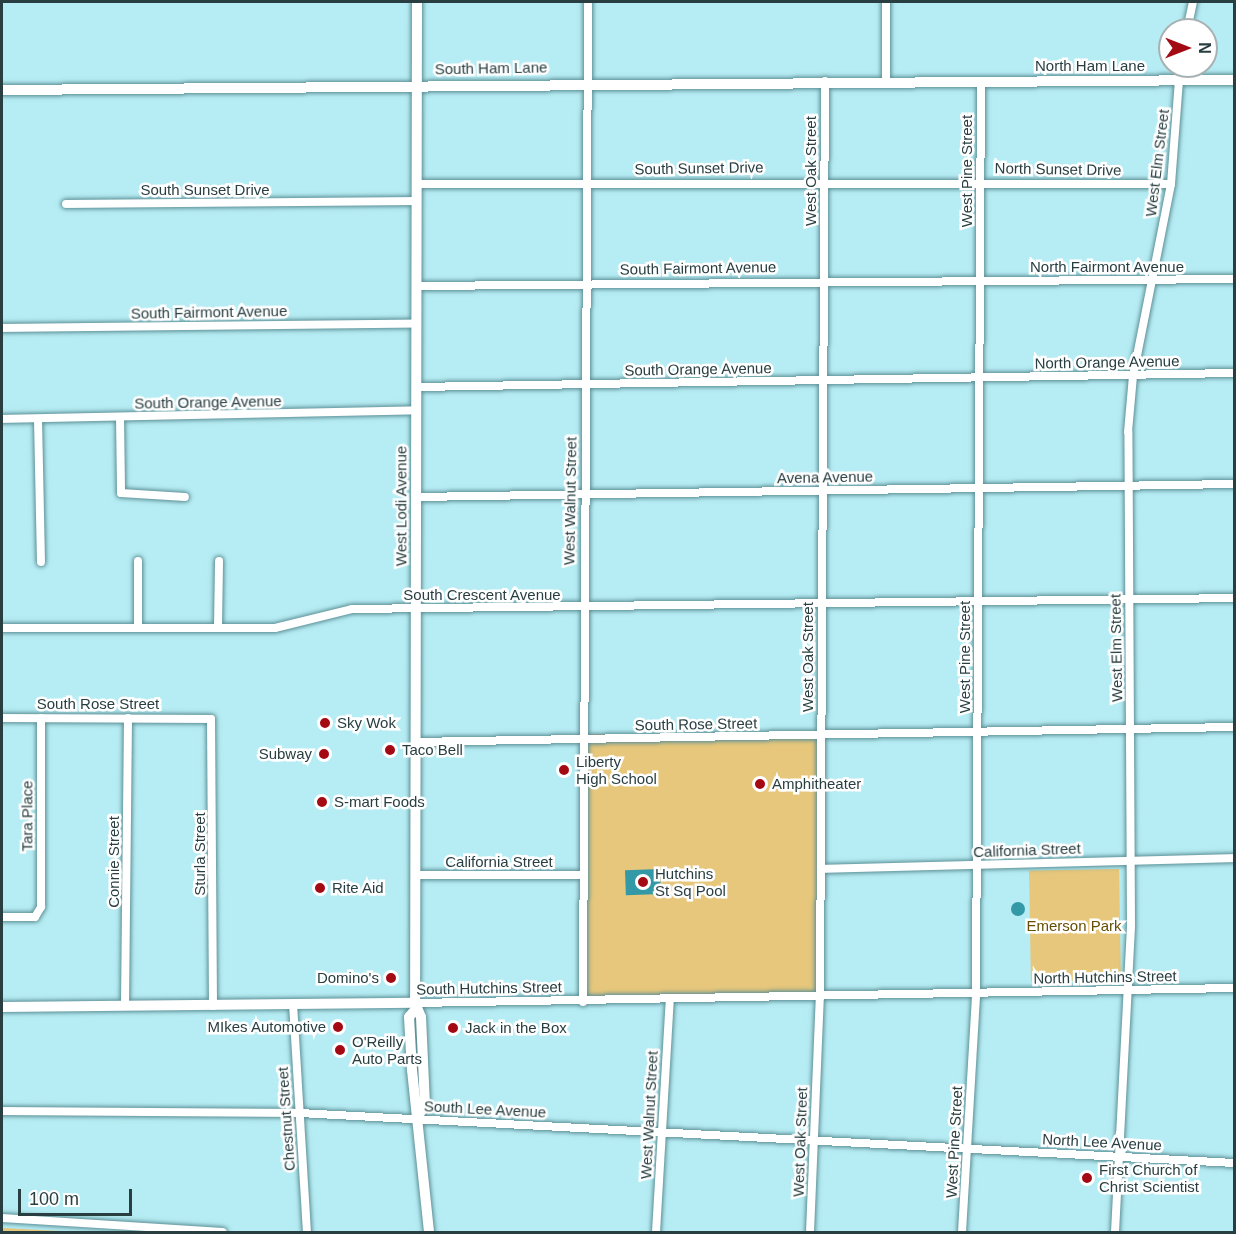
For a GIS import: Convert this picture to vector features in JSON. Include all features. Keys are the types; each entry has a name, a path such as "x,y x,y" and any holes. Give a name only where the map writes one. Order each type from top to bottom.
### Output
{"main road":[{"name":"West Lodi Avenue","path":"417,2 415,1007 421,1017 425,1106 420,1116 429,1233"},
{"name":"North Ham Lane","path":"981,81 1234,80"},
{"name":"South Ham Lane","path":"2,90 587,81 981,81"},
{"name":"South Hutchins Street","path":"2,1007 293,1004 415,1007"}],"street":[{"name":"West Walnut Street","path":"583,1002 582,608 588,2"},
{"path":"886,2 886,81"},
{"path":"1190,18 1193,2"},
{"name":"West Elm Street","path":"1115,1233 1129,991 1131,728 1128,486 1133,376 1171,184 1179,78"},
{"name":"West Oak Street","path":"810,1233 820,996 825,81"},
{"name":"West Pine Street","path":"962,1233 976,994 981,81"},
{"name":"South Sunset Drive","path":"416,184 824,180 981,182"},
{"name":"North Sunset Drive","path":"981,182 1171,184"},
{"name":"South Sunset Drive","path":"66,204 416,201"},
{"name":"North Fairmont Avenue","path":"981,281 1234,279"},
{"name":"South Fairmont Avenue","path":"417,286 824,280 981,281"},
{"name":"South Fairmont Avenue","path":"2,328 416,324"},
{"name":"North Orange Avenue","path":"980,377 1234,373"},
{"name":"South Orange Avenue","path":"416,387 980,377"},
{"name":"South Orange Avenue","path":"2,419 416,410"},
{"path":"120,417 121,493 185,497"},
{"path":"38,419 41,562"},
{"name":"Avena Avenue","path":"416,497 823,491 980,486 1234,484"},
{"path":"138,561 138,628"},
{"path":"218,627 219,561"},
{"name":"South Crescent Avenue","path":"2,628 281,627 331,612 416,609 582,608 979,599 1234,598"},
{"name":"South Rose Street","path":"2,718 195,718"},
{"name":"Tara Place","path":"2,917 39,914 41,718"},
{"name":"Connie Street","path":"125,1006 128,718"},
{"name":"Sturla Street","path":"195,718 214,722 213,1006"},
{"name":"South Rose Street","path":"415,742 1234,727"},
{"name":"California Street","path":"821,869 1234,858"},
{"name":"California Street","path":"415,875 583,875"},
{"name":"North Hutchins Street","path":"976,994 1234,988"},
{"name":"South Hutchins Street","path":"415,1007 670,998 976,994"},
{"name":"West Walnut Street","path":"656,1233 670,998"},
{"name":"Chestnut Street","path":"293,1004 307,1233"},
{"name":"South Lee Avenue","path":"2,1111 420,1116 662,1132 967,1148"},
{"name":"North Lee Avenue","path":"967,1148 1234,1162"},
{"path":"2,1218 223,1233"}],"green space":[{"path":"583,734 821,734 821,996 583,996"},
{"name":"Emerson Park","path":"1119,869 1121,980 1031,982 1029,871"},
{"path":"2,1228 80,1232 2,1232"}],"water":[{"name":"Hutchins St Sq Pool","path":"660,869 661,894 626,895 625,870"},
{"path":"1015,902 1021,902 1025,909 1021,916 1015,916 1011,912 1011,906"}],"place":[{"name":"Sky Wok","path":"325,723"},
{"name":"Taco Bell","path":"390,750"},
{"name":"Subway","path":"324,754"},
{"name":"Liberty High School","path":"564,770"},
{"name":"Amphitheater","path":"760,784"},
{"name":"S-mart Foods","path":"322,802"},
{"name":"Hutchins St Sq Pool","path":"643,882"},
{"name":"Rite Aid","path":"320,888"},
{"name":"Domino's","path":"391,978"},
{"name":"MIkes Automotive","path":"338,1027"},
{"name":"Jack in the Box","path":"453,1028"},
{"name":"O'Reilly Auto Parts","path":"340,1050"},
{"name":"First Church of Christ Scientist","path":"1087,1178"}]}
